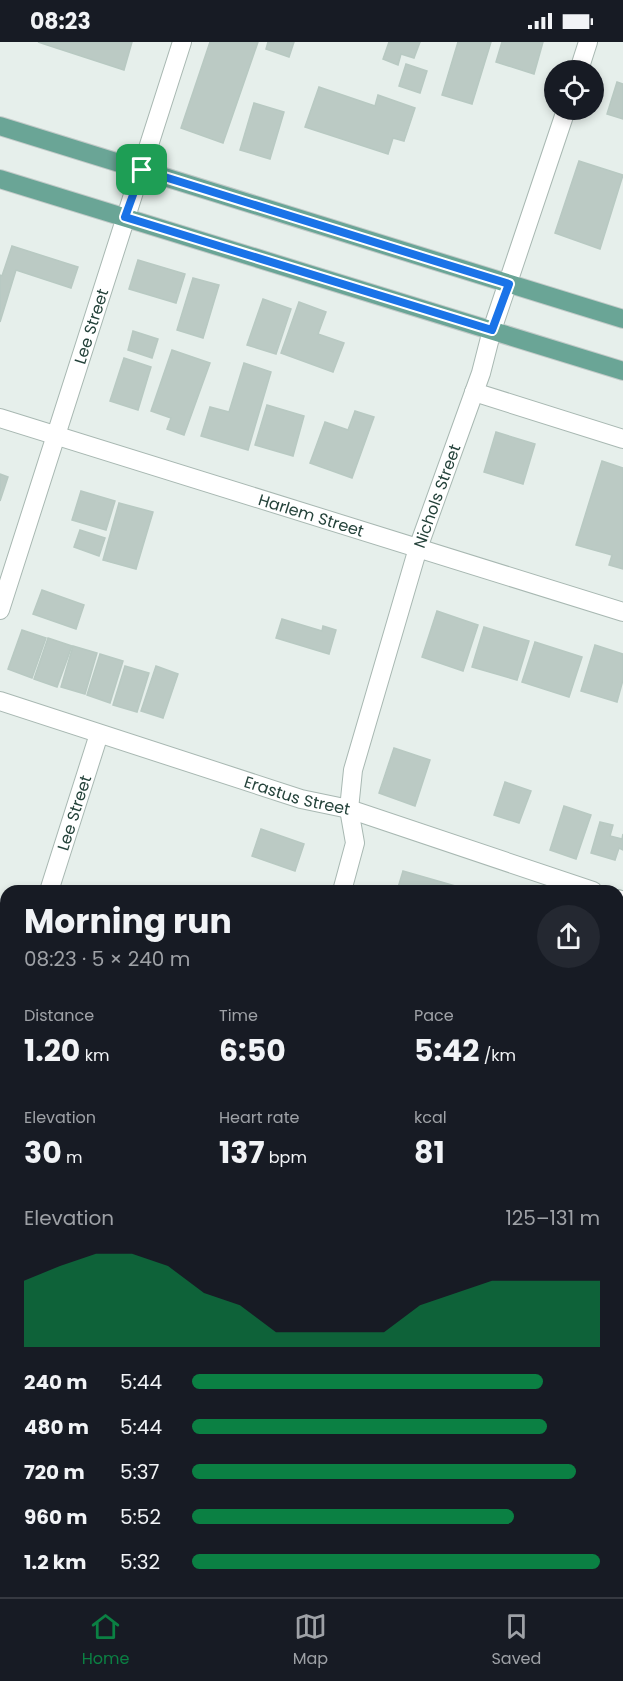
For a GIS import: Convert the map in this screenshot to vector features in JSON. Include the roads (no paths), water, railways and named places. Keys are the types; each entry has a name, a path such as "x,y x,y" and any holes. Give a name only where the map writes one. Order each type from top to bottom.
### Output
{"main road":[{"path":"0,126 623,319"},
{"path":"0,178 623,371"}],"street":[{"name":"Lee Street","path":"0,610 183,42"},
{"path":"582,60 588,42"},
{"name":"Nichols Street","path":"344,885 355,843 349,809 352,770 418,548 474,392 492,330 563,120"},
{"path":"474,392 623,438"},
{"name":"Harlem Street","path":"0,418 623,612"},
{"name":"Erastus Street","path":"0,701 300,798 349,809 576,885"},
{"name":"Lee Street","path":"51,885 99,734"}]}
